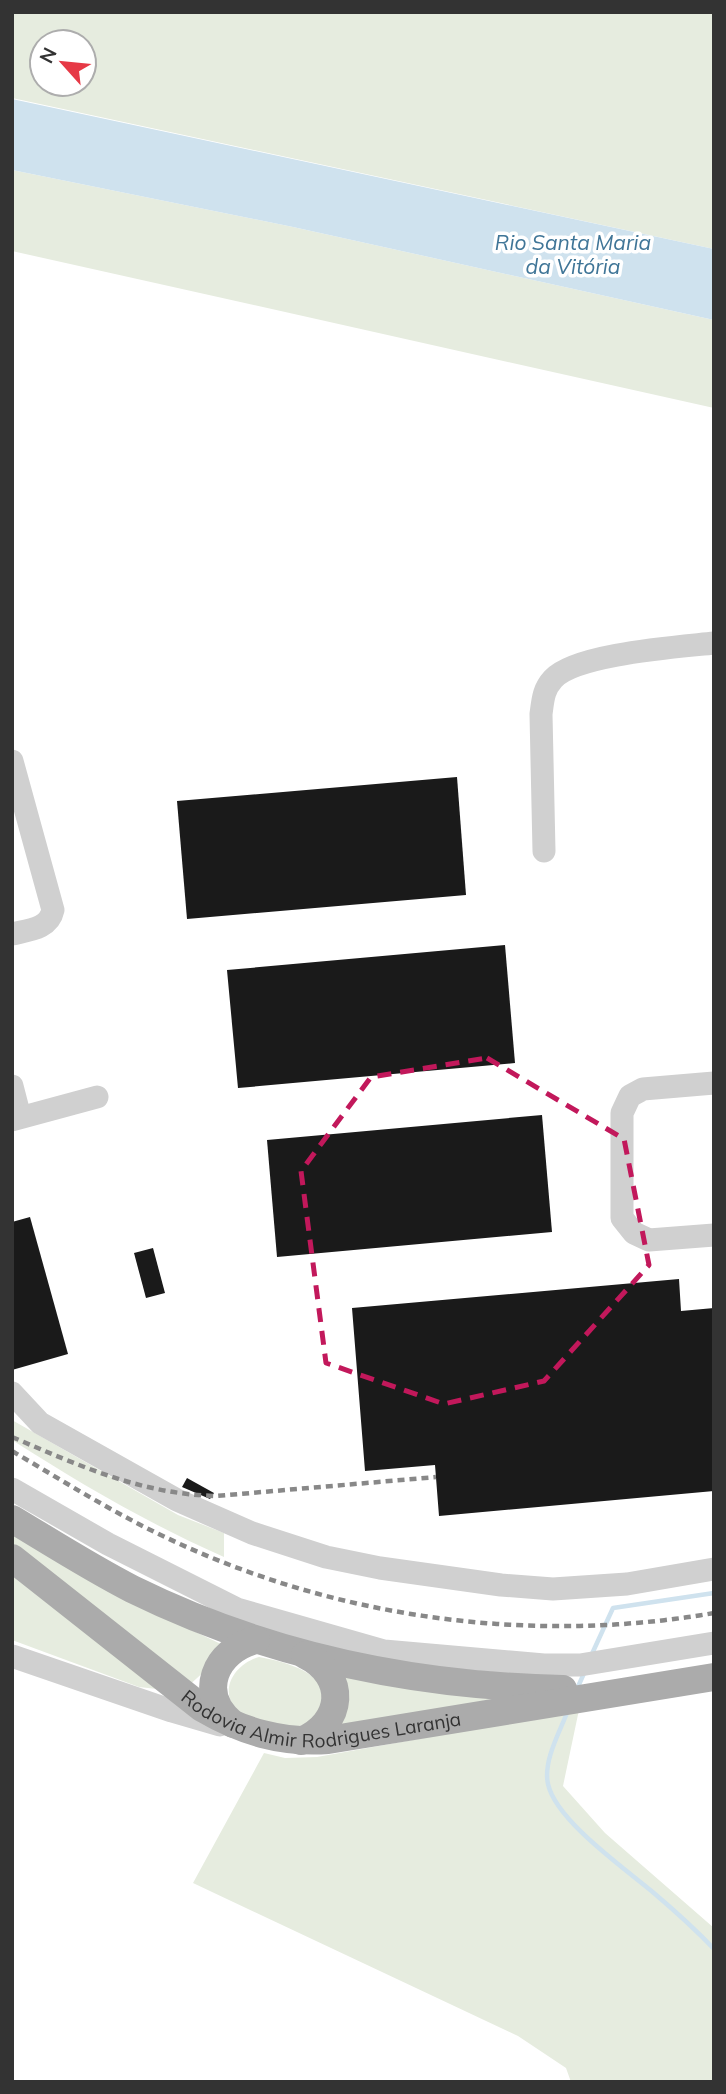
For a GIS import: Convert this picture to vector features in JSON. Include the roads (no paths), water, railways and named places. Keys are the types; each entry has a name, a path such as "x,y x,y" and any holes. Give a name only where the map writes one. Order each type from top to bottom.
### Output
{"main road":[{"name":"Rodovia Almir Rodrigues Laranja","path":"12,1519 131,1588 195,1618 304,1654 445,1682 522,1688 596,1688 680,1683"},
{"name":"Rodovia Almir Rodrigues Laranja","path":"12,1558 184,1707 268,1737 301,1741 328,1740 714,1677"},
{"path":"244,1730 230,1722 220,1710 214,1696 214,1680 219,1665 228,1653 241,1644 256,1640"},
{"path":"301,1741 326,1726 333,1713 336,1698 328,1671 304,1654"}],"street":[{"path":"544,851 541,714 544,692 554,677 577,664 714,643"},
{"path":"12,761 53,910 52,917 44,925 12,934"},
{"path":"714,1083 643,1089 630,1096 622,1113 622,1218 634,1233 649,1240 714,1235"},
{"path":"12,1086 16,1119 97,1097"},
{"path":"12,1393 40,1423 177,1500 252,1533 326,1556 380,1569 553,1589 627,1584 714,1569"},
{"path":"12,1489 108,1544 237,1609 384,1651 544,1665 580,1665 714,1643"},
{"path":"12,1656 184,1707 207,1693 214,1680"},
{"path":"580,1665 596,1688"}],"water":[{"name":"Rio Santa Maria da Vitória","path":"12,99 714,249 714,320 293,227 12,170"}],"waterway":[{"path":"591,1656 613,1608 714,1593"},
{"path":"577,1689 585,1671"},
{"path":"567,1713 548,1766 548,1784 554,1798 578,1829 670,1907 714,1949"}],"railway":[{"path":"12,1437 111,1477 188,1494 216,1496 436,1477"},
{"path":"12,1451 107,1507 165,1537 230,1565 296,1588 364,1605 434,1617 504,1624 574,1626 644,1622 714,1613"}]}
